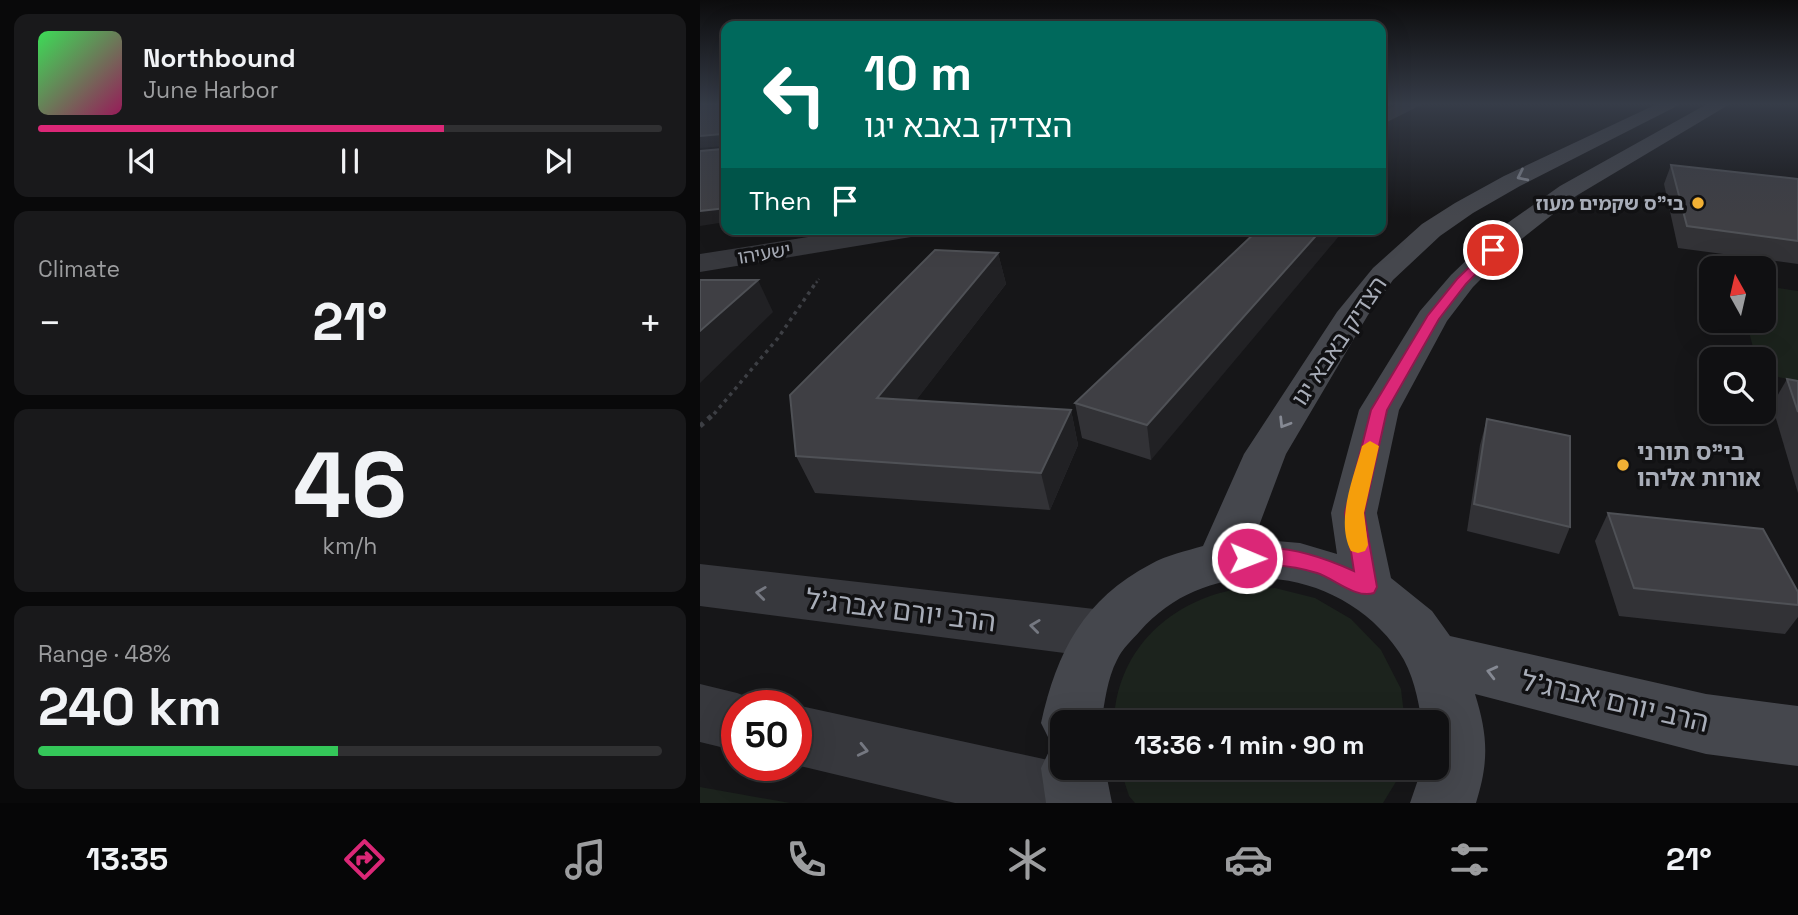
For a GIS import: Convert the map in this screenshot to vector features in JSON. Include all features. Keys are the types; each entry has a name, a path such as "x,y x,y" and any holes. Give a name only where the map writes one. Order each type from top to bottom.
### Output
{"main road":[{"name":"הצדיק באבא יגו","path":"1222,559 1265,454 1353,312 1383,274 1431,230 1464,208 1512,181 1594,141"},
{"path":"1367,587 1354,513 1379,410 1433,318 1462,281 1509,235 1568,191 1655,141"},
{"path":"1073,710 1078,682 1103,634 1128,606 1156,585 1188,569 1222,559 1272,556 1320,565 1367,587 1393,606 1415,630 1433,658 1452,712 1454,771 1443,803"},
{"name":"הרב יורם אברג'ל","path":"1433,658 1706,724 1798,736"}],"street":[{"name":"ישעיהו","path":"700,263 876,235"},
{"name":"הרב יורם אברג'ל","path":"700,585 1103,634"},
{"path":"700,713 721,718"},
{"path":"812,738 1076,790"}],"path":[{"path":"700,426 719,409 778,338 816,281 881,235"}],"shaded area":[{"path":"1776,288 1798,291 1798,381 1776,376 1776,347 1753,347 1749,333 1776,333"},
{"path":"1275,588 1315,598 1351,619 1381,650 1401,689 1403,710 1116,710 1124,675 1149,636 1166,620 1186,607 1208,597 1237,589"},
{"path":"1124,780 1397,780 1383,803 1135,803 1129,796"},
{"path":"700,787 790,803 700,803"}],"building":[{"path":"721,149 721,209 700,211 700,151"},
{"path":"1671,165 1798,179 1798,241 1687,226"},
{"path":"1253,235 1317,235 1147,425 1075,403"},
{"path":"935,250 998,253 877,398 1071,410 1041,473 796,456 790,395"},
{"path":"700,280 758,280 700,331"},
{"path":"1787,379 1798,381 1798,412"},
{"path":"1487,419 1570,436 1570,527 1474,504"},
{"path":"1608,513 1763,529 1798,592 1798,605 1634,588"}],"slow traffic":[{"path":"1358,545 1354,513 1370,446"}],"place":[{"name":"בי\"ס שקמים מעוז","path":"1698,203"},
{"name":"בי\"ס תורני אורות אליהו","path":"1623,465"}],"route":[{"path":"1247,558 1272,556 1320,565 1367,587 1354,513 1379,410 1433,318 1462,281 1493,250"}]}
